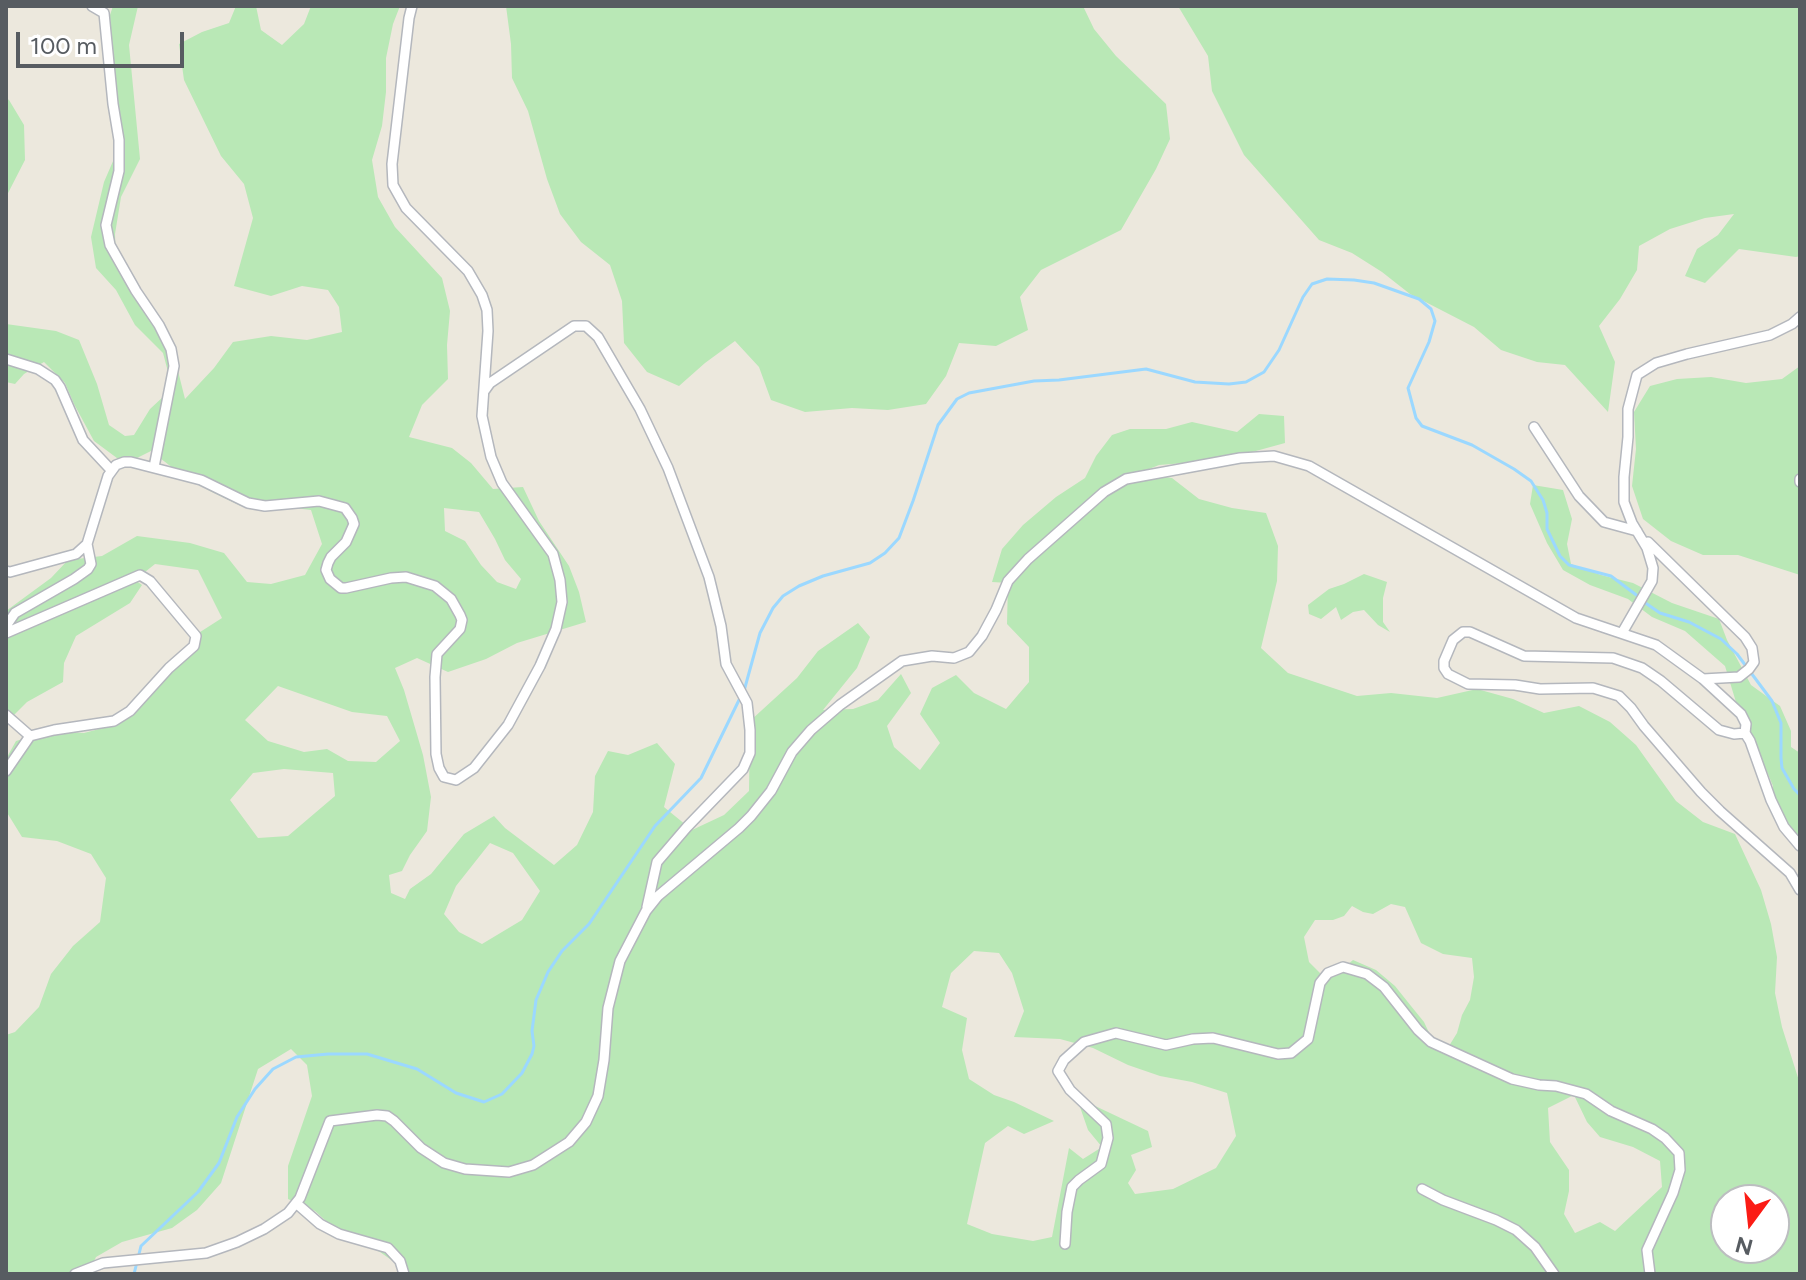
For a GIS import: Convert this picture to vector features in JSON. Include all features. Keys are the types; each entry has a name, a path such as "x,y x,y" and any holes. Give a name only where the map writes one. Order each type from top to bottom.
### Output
{"street":[{"path":"92,6 104,13 119,140 119,171 106,225 110,245 159,325 171,349 174,366 154,467"},
{"path":"6,626 15,613 88,569 91,564 87,544 111,470 124,462 154,467 201,480 248,503 265,506 319,501 345,508 354,524 346,542 331,557 326,570 330,579 341,588 406,577 435,586 451,599 462,620 460,629 437,654 435,677 436,754 444,777 456,780 474,768 508,725 556,629 562,602 560,580 553,554 502,483 491,457 482,416 488,331 487,310 482,295 468,271 406,208 393,185 392,164 412,6"},
{"path":"1624,629 1652,581 1653,568 1647,548 1624,502 1628,409 1637,375 1656,363 1672,358 1770,335 1800,317"},
{"path":"483,397 490,383 574,326 586,326 598,337 640,409 668,468 709,577 726,664 747,703 750,753 743,769 657,862 646,911"},
{"path":"6,359 38,369 55,380 83,440 111,470"},
{"path":"1534,427 1579,496 1604,522 1636,531 1745,637 1752,648 1754,662 1749,669 1739,677 1703,679"},
{"path":"75,1274 103,1263 206,1253 264,1229 288,1213 296,1203 330,1121 387,1116 421,1148 444,1163 465,1169 509,1172 533,1165 569,1142 586,1122 598,1096 608,1008 620,961 646,911 658,896 751,816 771,791 792,752 811,730 850,697 902,661 932,656 954,658 969,652 982,636 1008,581 1028,559 1104,492 1126,479 1240,458 1274,456 1309,466 1576,618 1624,629 1656,645 1703,679 1741,714 1746,724 1745,733 1771,800 1784,827 1800,846"},
{"path":"6,571 76,554 87,544"},
{"path":"6,633 140,575 150,581 196,636 194,646 130,711 114,721 30,736 6,771"},
{"path":"1745,733 1719,730 1642,668 1613,658 1524,656 1470,632 1463,632 1453,640 1444,661 1448,674 1468,684 1540,689 1593,688 1619,696 1701,792 1790,873 1800,890"},
{"path":"6,715 30,736"},
{"path":"1065,1244 1072,1187 1101,1164 1108,1138 1106,1124 1070,1090 1058,1071 1064,1060 1084,1042 1116,1033 1166,1045 1213,1038 1278,1054 1291,1053 1308,1039 1320,983 1328,973 1343,967 1367,974 1384,987 1431,1042 1512,1079 1586,1094 1611,1111 1665,1138 1679,1153 1680,1170 1647,1250 1650,1274"},
{"path":"1422,1189 1516,1230 1535,1247 1554,1274"},
{"path":"296,1203 320,1224 339,1234 388,1248 400,1261 404,1274"}],"green space":[{"path":"113,6 138,6 129,45 140,159 121,197 115,234 116,265 173,351 185,399 233,342 271,336 307,340 342,332 339,307 328,290 302,286 271,296 234,286 253,218 244,184 221,156 184,80 179,44 229,23 236,6 256,6 261,30 282,45 304,24 311,6 400,6 386,58 382,126 372,160 378,197 395,227 442,278 450,311 448,379 422,405 409,437 452,448 471,463 493,489 523,487 539,521 569,566 586,622 517,643 486,659 448,672 417,658 395,668 423,755 431,797 427,831 402,871 389,875 391,893 405,899 410,889 431,874 464,834 494,816 554,865 577,845 593,812 595,776 608,751 628,755 657,743 675,764 664,807 692,830 724,815 749,791 750,721 797,678 818,651 858,623 870,637 857,668 823,710 853,709 878,700 901,674 911,693 887,726 894,747 920,770 940,743 920,714 932,688 956,675 974,693 1006,709 1029,682 1029,647 1007,624 1008,583 992,582 1002,549 1023,525 1085,478 1112,435 1130,429 1166,429 1192,422 1237,432 1259,414 1284,416 1285,443 1223,460 1159,465 1139,473 1172,478 1199,499 1266,513 1278,546 1277,581 1261,648 1288,673 1357,696 1391,693 1437,698 1477,689 1513,699 1544,713 1579,706 1610,722 1636,745 1676,801 1703,822 1735,834 1761,890 1771,924 1777,957 1775,993 1800,1084 1800,1274 411,1274 380,1252 338,1232 315,1211 288,1199 288,1166 312,1096 307,1065 291,1049 258,1069 221,1183 197,1210 172,1228 122,1242 96,1257 88,1274 6,1274 6,1035 15,1032 39,1007 51,974 73,946 100,922 106,878 91,854 57,841 22,837 6,811 6,759 16,741 49,731 84,733 118,724 183,656 197,634 222,618 198,570 155,564 135,580 142,585 130,603 76,636 64,663 63,682 27,702 6,723 6,611 51,578 68,560 102,556 137,536 190,543 224,553 247,582 271,584 305,575 322,544 311,510 241,506 178,472 151,451 125,464 94,441 65,383 44,362 24,374 15,384 6,382 6,324 56,331 79,340 109,425 125,436 134,435 171,383 163,353 135,325 116,290 96,268 91,237 104,182 120,145 111,69 110,15","holes":["444,508 479,512 505,560 521,579 516,589 497,582 465,541 445,531","278,686 352,712 387,716 400,741 376,762 348,761 327,749 304,752 268,741 245,720","284,769 333,773 335,796 288,836 258,838 230,800 253,773","490,843 513,853 540,891 522,920 482,944 459,932 444,914 456,886","1391,904 1405,907 1421,943 1443,954 1472,958 1474,977 1470,1000 1449,1046 1433,1041 1424,1022 1395,986 1376,970 1353,960 1340,971 1322,975 1309,962 1304,937 1315,920 1333,920 1344,916 1352,906 1373,914","974,951 999,953 1012,973 1024,1011 1014,1037 1060,1039 1093,1048 1160,1076 1227,1093 1236,1136 1216,1168 1173,1189 1135,1194 1128,1183 1136,1170 1131,1155 1152,1147 1148,1131 1091,1104 1080,1107 1088,1130 1102,1147 1083,1159 1069,1148 1052,1237 1033,1241 992,1234 967,1224 985,1143 1008,1126 1024,1134 1054,1121 994,1095 969,1079 962,1050 967,1018 942,1007 951,973","1574,1095 1587,1122 1600,1137 1633,1147 1660,1161 1662,1187 1615,1231 1600,1222 1575,1233 1564,1214 1569,1170 1550,1142 1548,1108"]},
{"path":"506,6 1083,6 1094,29 1116,56 1166,104 1170,139 1121,230 1041,270 1020,297 1028,330 996,346 959,343 946,376 926,404 888,410 852,408 805,412 771,400 759,367 735,341 679,386 647,372 624,343 622,301 610,265 581,242 560,214 547,179 528,111 512,78"},
{"path":"1178,6 1800,6 1800,256 1739,249 1705,283 1685,276 1697,249 1718,235 1734,214 1705,218 1670,229 1639,246 1637,270 1599,326 1615,362 1608,412 1565,365 1537,362 1501,350 1474,327 1410,294 1352,253 1319,240 1244,155 1212,91 1208,56"},
{"path":"6,98 24,125 25,160 6,197"},
{"path":"1800,366 1800,575 1738,555 1703,555 1671,541 1643,519 1632,486 1636,449 1634,412 1650,386 1677,379 1711,377 1746,383 1782,379"},
{"path":"1533,485 1563,490 1572,519 1567,544 1571,564 1633,583 1672,603 1719,619 1751,685 1780,706 1791,731 1791,747 1800,753 1800,838 1772,813 1773,786 1739,712 1725,666 1685,631 1652,617 1628,599 1590,585 1563,570 1530,504"},
{"path":"1364,574 1387,582 1383,622 1390,632 1378,625 1364,610 1353,612 1341,620 1336,607 1321,619 1309,614 1308,605 1329,589"}],"waterway":[{"path":"744,691 760,633 783,596 823,576 870,563 899,538 938,425 957,399 969,393 1034,381 1146,369 1195,382 1246,382 1264,372 1279,350 1312,284 1327,279 1374,283 1419,299 1431,309 1435,321 1429,342 1408,388 1416,418 1422,426 1472,445 1531,481 1543,500 1547,529 1560,556 1569,565 1611,576 1639,597"},
{"path":"1644,602 1660,613 1689,622 1721,639 1737,654 1772,701 1781,723 1782,768 1800,795"},
{"path":"134,1274 141,1246 198,1192 219,1163 237,1117 255,1089 273,1069 296,1057 367,1054 417,1069 456,1093 484,1102 502,1094 522,1073 532,1054 536,1000 548,972 562,951 589,924 655,826 701,778 740,698"}]}
